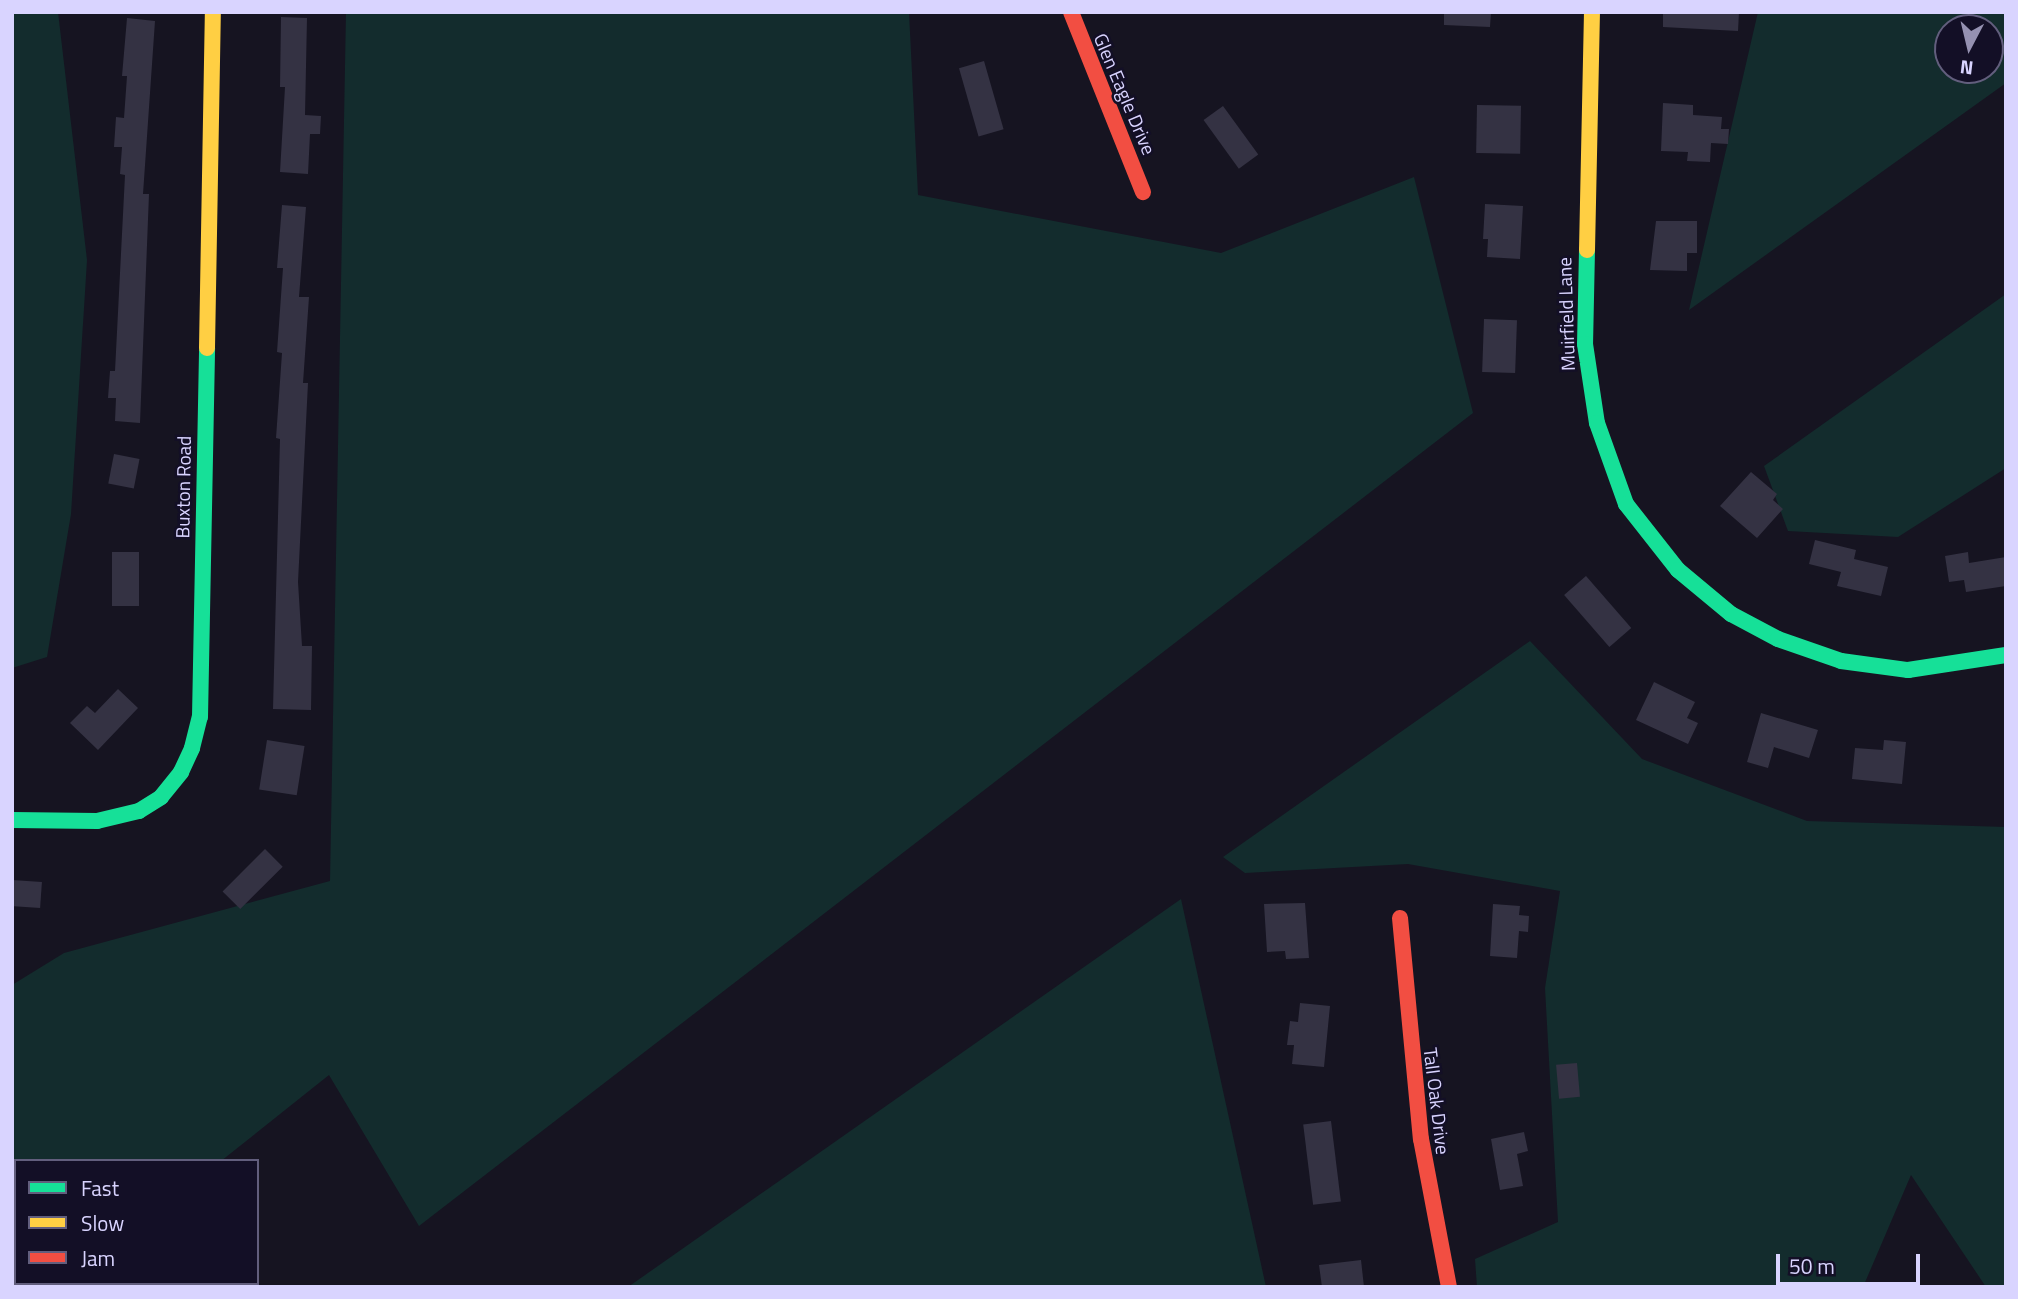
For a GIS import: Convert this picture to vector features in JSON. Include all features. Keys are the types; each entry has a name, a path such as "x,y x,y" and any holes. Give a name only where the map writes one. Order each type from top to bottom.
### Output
{"street":[{"name":"Buxton Road","path":"12,820 97,821 139,811 161,796 181,772 192,748 200,717 213,12"},
{"name":"Glen Eagle Drive","path":"1071,12 1143,192"},
{"name":"Muirfield Lane","path":"1592,12 1585,344 1597,423 1626,505 1678,570 1731,614 1778,639 1841,661 1908,670 2006,656"},
{"name":"Tall Oak Drive","path":"1400,918 1421,1139 1449,1287"}],"green space":[{"path":"12,12 58,12 87,260 71,514 47,657 12,668"},
{"path":"346,12 909,12 918,195 1221,253 1414,177 1473,413 419,1226 329,1075 224,1159 14,1159 14,1285 40,1285 12,1287 12,985 64,953 330,881"},
{"path":"1758,12 2006,12 2006,83 1689,310"},
{"path":"2006,294 2006,468 1898,537 1788,531 1764,466"},
{"path":"1530,641 1642,759 1807,821 2006,827 2006,1287 1986,1287 1911,1175 1863,1287 1477,1287 1475,1259 1558,1222 1545,988 1560,891 1408,864 1245,873 1223,857"},
{"path":"1181,899 1266,1287 628,1287"}],"building":[{"path":"1444,12 1491,12 1490,27 1444,25"},
{"path":"1663,12 1739,12 1738,31 1663,27"},
{"path":"281,17 307,18 305,115 321,116 320,134 310,134 308,174 280,172 285,87 280,87"},
{"path":"127,18 155,21 143,194 149,194 140,423 115,421 116,398 108,398 110,371 115,371 125,175 120,174 122,147 114,147 116,117 124,118 127,76 122,76"},
{"path":"984,61 1004,129 979,136 959,68"},
{"path":"1663,103 1693,105 1693,115 1722,117 1721,129 1729,129 1728,144 1711,143 1710,162 1687,161 1688,152 1661,151"},
{"path":"1477,105 1521,106 1520,154 1476,153"},
{"path":"1223,106 1258,155 1239,169 1204,120"},
{"path":"1485,204 1523,206 1520,259 1487,257 1488,239 1483,239"},
{"path":"282,205 306,207 299,297 309,297 303,383 308,383 298,582 302,646 312,646 311,710 273,709 280,439 276,438 282,353 277,352 283,268 277,268"},
{"path":"1656,221 1697,221 1697,253 1687,253 1687,271 1650,270"},
{"path":"1484,319 1517,320 1515,373 1482,372"},
{"path":"114,454 140,459 134,488 108,483"},
{"path":"1751,472 1777,494 1773,500 1783,509 1757,538 1720,506"},
{"path":"1815,540 1856,550 1854,559 1888,567 1881,596 1837,586 1841,572 1809,564"},
{"path":"112,552 139,552 139,606 112,606"},
{"path":"1968,552 1969,563 2006,557 2006,586 1966,592 1964,580 1949,582 1945,556"},
{"path":"1586,576 1631,628 1609,647 1564,595"},
{"path":"1654,682 1695,702 1687,718 1698,723 1688,744 1636,720"},
{"path":"118,689 138,708 98,750 70,723 87,706 95,713"},
{"path":"1761,713 1818,730 1809,758 1774,747 1768,768 1747,762"},
{"path":"267,740 305,746 297,795 259,789"},
{"path":"1884,740 1906,742 1902,784 1852,779 1855,748 1883,750"},
{"path":"265,849 283,867 240,909 223,891"},
{"path":"12,880 42,882 40,908 12,906"},
{"path":"1305,903 1309,958 1286,959 1285,951 1267,952 1264,904"},
{"path":"1493,904 1520,906 1519,915 1529,916 1528,932 1519,931 1517,958 1490,956"},
{"path":"1300,1003 1330,1006 1324,1067 1292,1064 1294,1045 1287,1045 1290,1021 1298,1022"},
{"path":"1577,1063 1580,1097 1559,1099 1556,1065"},
{"path":"1331,1121 1341,1201 1313,1205 1303,1124"},
{"path":"1524,1132 1528,1151 1517,1154 1523,1186 1500,1190 1491,1139"},
{"path":"1361,1260 1364,1287 1322,1287 1319,1265"}],"traffic: fast":[{"path":"1587,250 1585,344 1597,423 1626,504 1678,570 1731,614 1778,639 1841,661 1908,670 2006,655"},
{"path":"12,820 97,821 139,811 161,797 181,772 192,748 200,717 207,348"}],"traffic: slow":[{"path":"207,348 213,12"},
{"path":"1587,250 1592,12"}],"traffic: jam":[{"path":"1071,12 1143,192"},
{"path":"1400,918 1421,1139 1449,1287"}]}
